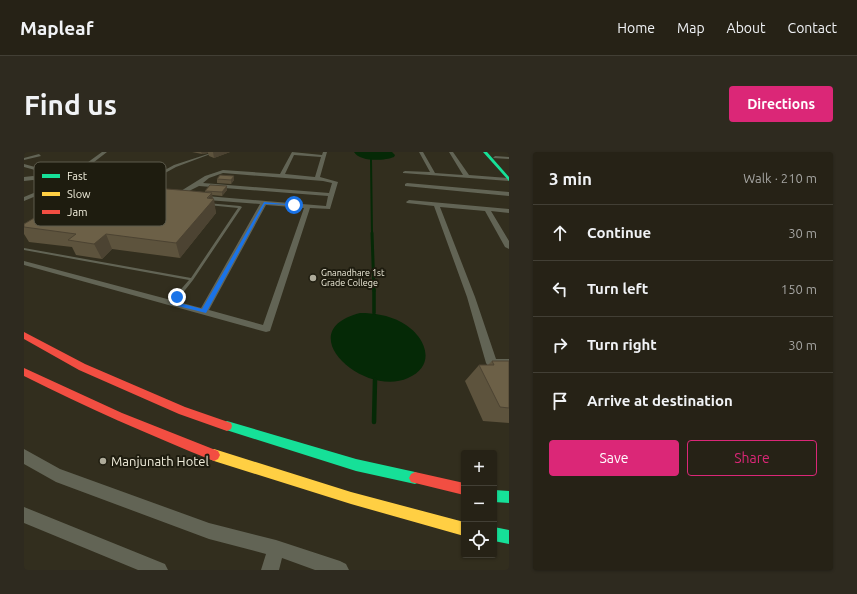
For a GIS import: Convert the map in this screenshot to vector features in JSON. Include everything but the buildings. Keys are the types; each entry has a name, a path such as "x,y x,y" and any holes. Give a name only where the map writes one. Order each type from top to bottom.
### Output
{"main road":[{"path":"485,152 509,177"},
{"path":"493,154 509,177"},
{"path":"24,334 82,367 183,411 244,432 356,465 461,488"},
{"path":"24,372 85,403 207,453 351,500 461,528"},
{"path":"497,496 509,497"},
{"path":"497,535 509,537"}],"street":[{"path":"92,162 105,152"},
{"path":"421,152 433,174"},
{"path":"451,152 467,177"},
{"path":"282,175 294,153 324,154 317,179"},
{"path":"493,154 509,158"},
{"path":"24,159 39,155"},
{"path":"24,165 34,169"},
{"path":"223,171 317,179 335,182 328,208 181,196 179,194 198,184 207,177 223,171"},
{"path":"406,172 467,177 509,177"},
{"path":"24,179 34,178"},
{"path":"198,184 332,195"},
{"path":"407,185 509,194"},
{"path":"24,192 33,196"},
{"path":"24,200 33,196"},
{"path":"409,202 509,211"},
{"path":"204,311 264,203"},
{"path":"436,204 471,297 492,363 509,363"},
{"path":"24,263 266,328 307,206"},
{"path":"487,209 509,247"},
{"path":"24,456 56,475 209,531 276,548 312,566 340,570"},
{"path":"24,515 159,570"},
{"path":"270,570 276,548"}],"lane":[{"path":"166,170 212,153"},
{"path":"177,200 193,202"},
{"path":"172,303 192,279 240,207 200,203"},
{"path":"24,249 192,279"}],"shaded area":[{"path":"354,152 392,152 395,155 394,157 390,158 372,160 361,158"},
{"path":"360,313 386,316 401,322 416,334 425,349 423,365 418,372 408,378 390,382 372,379 355,371 341,360 332,347 331,334 340,322"}],"waterway":[{"path":"371,159 372,234"},
{"path":"372,233 374,291"},
{"path":"374,291 374,313"},
{"path":"374,422 375,380"}],"traffic: fast":[{"path":"485,152 509,180"},
{"path":"227,426 356,465 415,478"},
{"path":"497,496 509,497"},
{"path":"497,535 509,537"}],"traffic: slow":[{"path":"214,455 351,498 461,528"}],"traffic: jam":[{"path":"24,335 82,367 183,411 227,426"},
{"path":"24,372 118,416 214,455"},
{"path":"415,478 461,488"}],"place":[{"name":"Gnanadhare 1st Grade College","path":"313,278"},
{"name":"Manjunath Hotel","path":"103,461"}],"route":[{"path":"177,297 172,303 204,311 264,203 294,205"}]}
